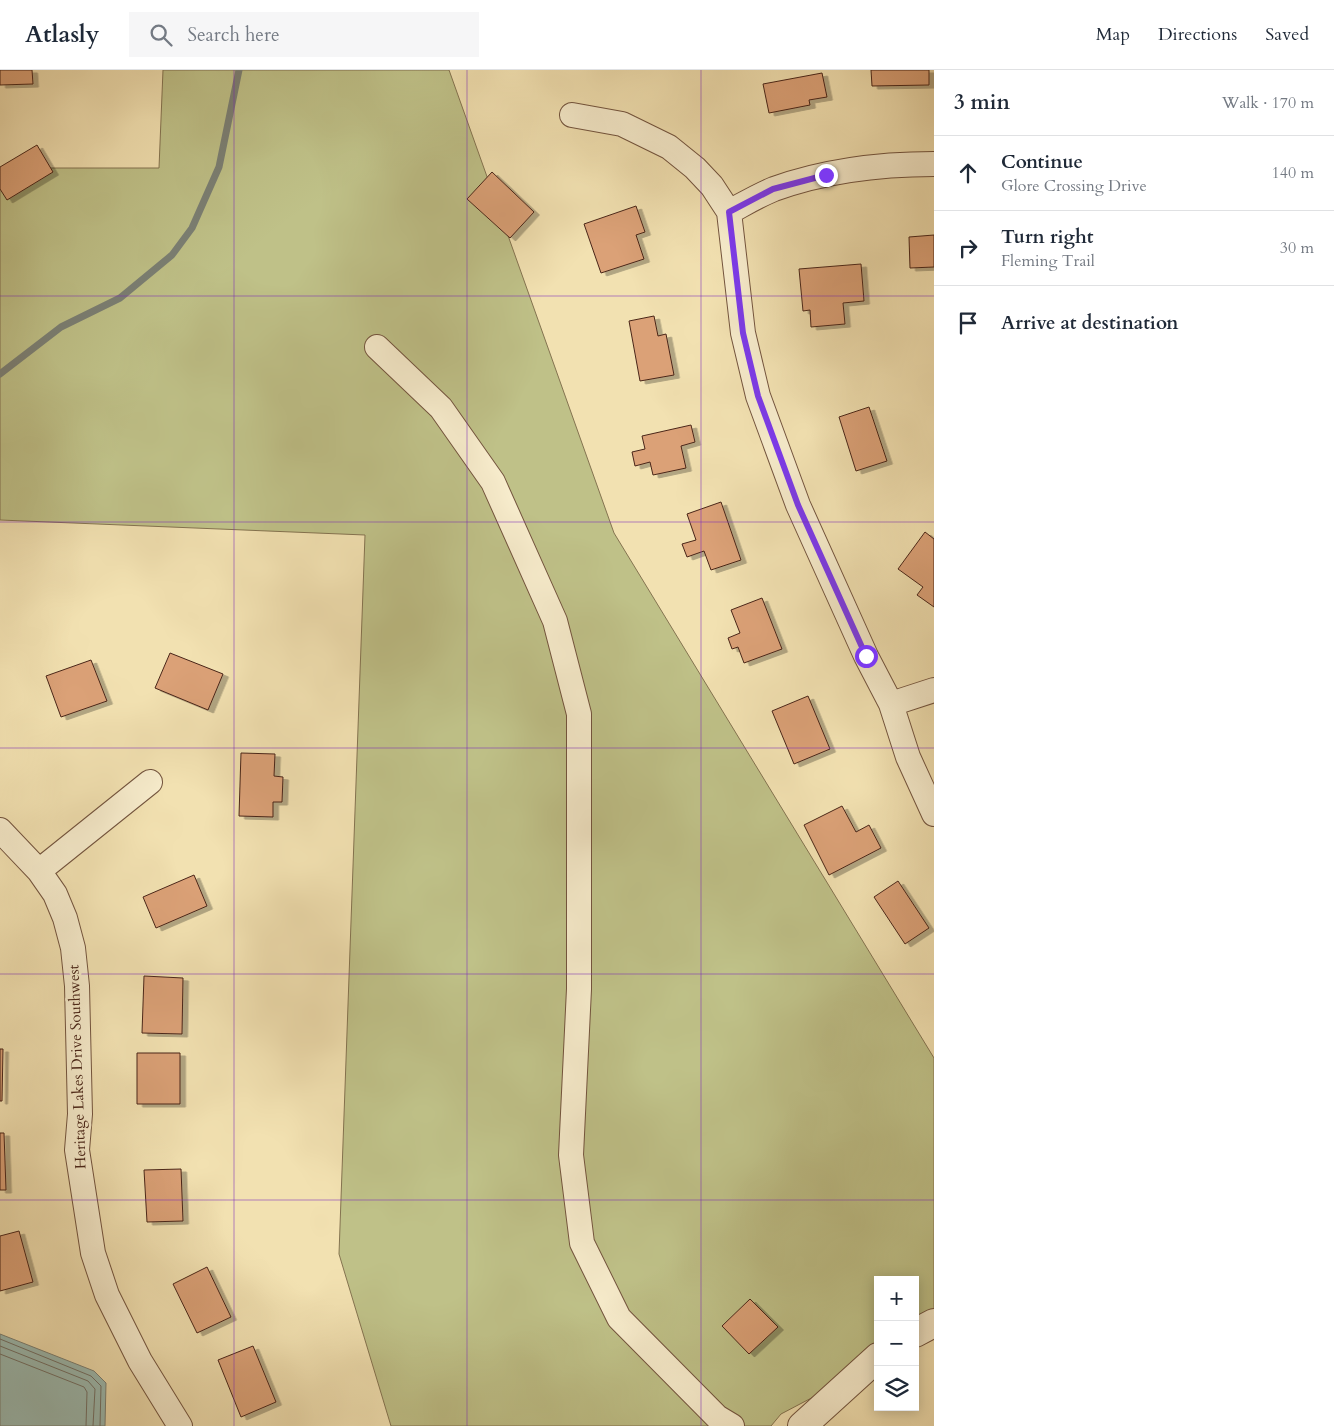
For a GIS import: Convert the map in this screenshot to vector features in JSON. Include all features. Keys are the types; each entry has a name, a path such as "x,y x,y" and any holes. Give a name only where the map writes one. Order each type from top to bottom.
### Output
{"street":[{"path":"572,115 622,124 669,148 700,174 729,212 743,333 758,396 798,505 866,656 891,704 908,757 934,814"},
{"path":"729,212 773,189 826,175 895,164 934,164"},
{"path":"376,347 441,408 493,482 555,621 579,714 579,989 571,1154 582,1243 619,1318 717,1417 732,1426"},
{"path":"891,704 934,690"},
{"path":"39,871 150,782"},
{"name":"Heritage Lakes Drive Southwest","path":"0,830 39,871 55,894 65,918 73,948 77,986 80,1114 77,1150 93,1253 111,1304 140,1361 180,1426"},
{"path":"919,1331 934,1323"},
{"path":"802,1426 874,1361"}],"green space":[{"path":"163,70 449,70 614,533 934,1058 934,1333 919,1341 919,1276 874,1276 874,1365 781,1414 771,1426 391,1426 339,1254 365,535 0,520 0,168 159,168"}],"water":[{"path":"0,1334 94,1371 106,1383 105,1426 0,1426"}],"building":[{"path":"0,70 32,70 33,84 0,85"},
{"path":"871,70 929,70 929,85 872,86"},
{"path":"822,73 827,97 809,100 810,105 769,113 763,84"},
{"path":"37,145 53,172 7,200 0,189 0,167"},
{"path":"492,172 534,212 510,238 467,199"},
{"path":"636,206 645,232 636,235 644,259 601,273 584,224"},
{"path":"934,235 934,267 910,268 909,237"},
{"path":"861,264 864,301 843,303 845,324 811,327 810,310 803,311 799,269"},
{"path":"654,316 658,336 666,334 674,375 640,381 629,321"},
{"path":"869,407 887,461 856,471 839,417"},
{"path":"691,425 695,442 681,446 686,468 653,475 650,462 635,466 632,452 645,449 642,436"},
{"path":"721,502 741,560 711,570 704,551 687,557 682,544 696,540 687,514"},
{"path":"925,532 934,539 934,607 917,595 923,587 898,569"},
{"path":"762,598 782,649 744,663 738,647 732,649 728,638 740,633 731,610"},
{"path":"170,653 223,674 208,710 155,688"},
{"path":"91,660 107,701 61,717 46,676"},
{"path":"808,696 830,749 794,764 772,711"},
{"path":"241,753 275,754 274,776 283,777 282,802 273,802 273,817 239,816"},
{"path":"842,806 856,832 869,825 881,848 829,875 804,825"},
{"path":"194,875 207,906 156,928 143,897"},
{"path":"898,881 929,928 905,944 874,897"},
{"path":"144,976 183,978 182,1034 142,1033"},
{"path":"0,1049 3,1049 2,1101 0,1101"},
{"path":"137,1053 180,1053 180,1104 137,1104"},
{"path":"0,1133 4,1133 6,1190 0,1190"},
{"path":"181,1169 183,1221 147,1222 144,1170"},
{"path":"19,1231 33,1282 0,1291 0,1236"},
{"path":"207,1267 231,1317 197,1333 173,1284"},
{"path":"750,1299 778,1327 749,1354 722,1326"},
{"path":"253,1346 276,1402 241,1417 218,1360"}],"waterway":[{"path":"0,374 61,327 120,298 172,255 192,228 219,167 239,70"}],"route":[{"path":"826,175 773,189 729,212 736,288 751,374 798,505 866,656"}]}
